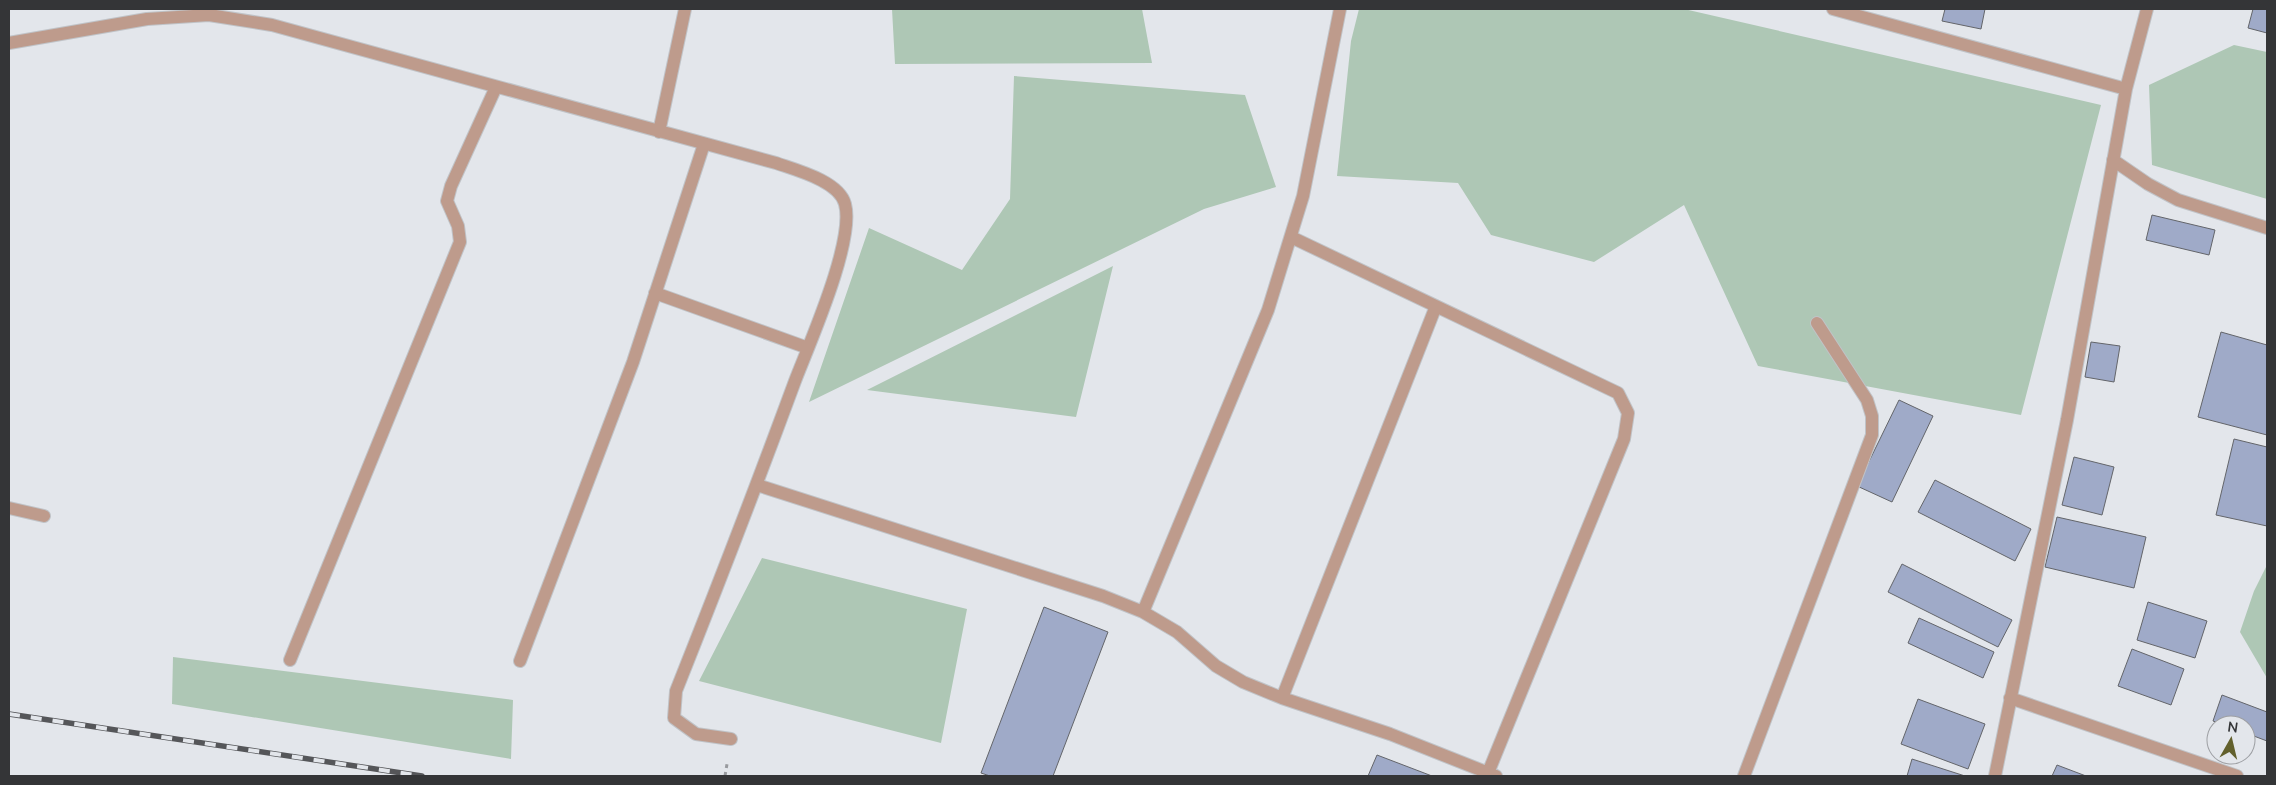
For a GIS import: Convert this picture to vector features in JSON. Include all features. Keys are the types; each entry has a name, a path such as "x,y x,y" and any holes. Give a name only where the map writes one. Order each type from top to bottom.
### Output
{"street":[{"path":"659,132 685,9"},
{"path":"1143,612 1268,310 1303,196 1340,9"},
{"path":"1834,9 2126,89"},
{"path":"1995,776 2067,420 2126,89 2147,9"},
{"path":"9,44 147,19 209,15 272,25 776,163 827,182 845,202 847,229 834,276 757,485 676,691 674,718 696,734 732,739"},
{"path":"290,660 460,242 458,226 447,202 451,186 496,87"},
{"path":"520,661 633,362 704,144"},
{"path":"2113,160 2148,184 2178,200 2267,228"},
{"path":"757,485 1103,596 1143,612 1177,632 1216,666 1243,682 1282,698 1390,734 1492,774 1624,439 1628,413 1618,393 1291,237"},
{"path":"655,293 808,348"},
{"path":"1282,698 1436,306"},
{"path":"1744,776 1872,435 1872,416 1867,400 1816,323"},
{"path":"9,508 44,516"},
{"path":"2010,698 2237,776"}],"green space":[{"path":"892,9 1142,9 1152,63 895,64"},
{"path":"1359,9 1684,9 2101,105 2021,415 1758,366 1684,205 1594,262 1491,235 1458,183 1337,176 1351,41"},
{"path":"2234,45 2267,52 2267,199 2152,165 2149,85"},
{"path":"1014,76 1245,95 1276,187 1204,209 809,402 869,228 962,270 1010,199"},
{"path":"1113,266 1076,417 867,390"},
{"path":"762,558 967,609 941,743 699,681"},
{"path":"2267,565 2267,678 2240,632 2254,591"},
{"path":"173,657 513,700 511,759 172,704"}],"building":[{"path":"1945,9 1985,9 1981,29 1942,21"},
{"path":"2253,9 2267,9 2267,33 2248,28"},
{"path":"2152,215 2215,230 2209,255 2146,240"},
{"path":"2221,332 2267,345 2267,435 2198,417"},
{"path":"2091,342 2120,346 2114,382 2085,377"},
{"path":"1899,400 1933,416 1892,502 1857,486"},
{"path":"2234,439 2267,447 2267,526 2216,515"},
{"path":"2074,457 2114,467 2102,515 2062,505"},
{"path":"1935,480 2031,529 2015,561 1918,512"},
{"path":"2057,517 2146,537 2134,588 2045,567"},
{"path":"1902,564 2012,620 1998,647 1888,592"},
{"path":"2148,602 2207,621 2195,658 2137,640"},
{"path":"1044,607 1108,632 1053,776 990,776 981,773"},
{"path":"1919,618 1994,652 1983,678 1908,643"},
{"path":"2132,649 2184,669 2171,705 2118,686"},
{"path":"2222,695 2267,712 2267,741 2256,737 2256,715 2215,715"},
{"path":"1918,699 1985,724 1968,769 1901,744"},
{"path":"1377,755 1432,776 1368,776"},
{"path":"1912,759 1965,776 1907,776"},
{"path":"2057,765 2086,776 2052,776"}],"railway":[{"path":"9,714 422,776"}]}
